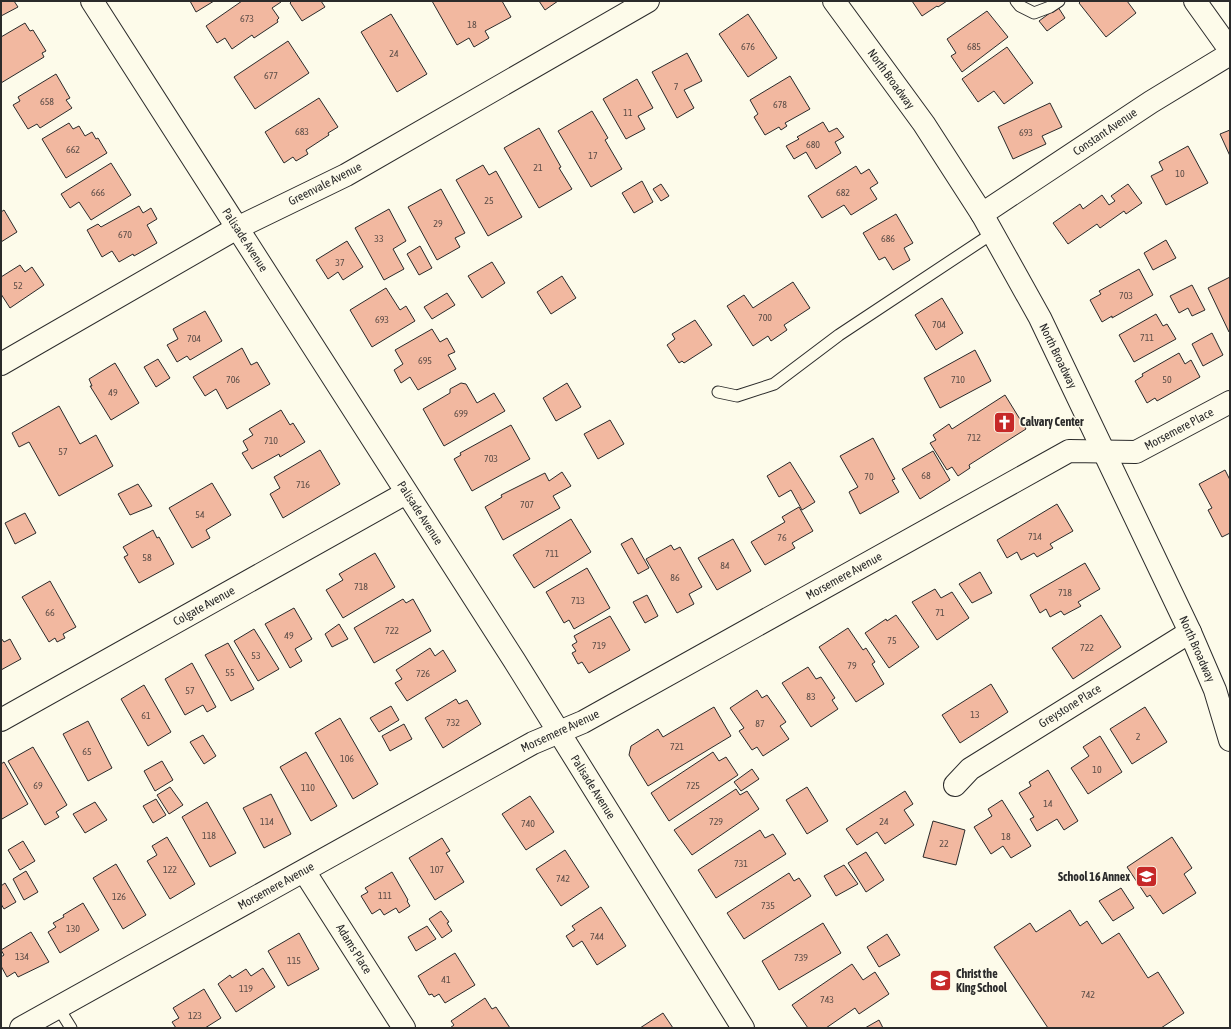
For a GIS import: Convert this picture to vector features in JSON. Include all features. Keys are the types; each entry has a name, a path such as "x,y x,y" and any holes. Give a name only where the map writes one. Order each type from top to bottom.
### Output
{"street":[{"name":"Palisade Avenue","path":"92,1 514,660 743,1028"},
{"name":"Greenvale Avenue","path":"1,364 237,228 346,175 648,1"},
{"name":"North Broadway","path":"834,1 924,124 982,214 1040,318 1190,632 1215,690 1230,740"},
{"path":"1195,1 1230,50"},
{"name":"Constant Avenue","path":"982,214 1151,102 1230,54"},
{"name":"Morsemere Place","path":"1103,451 1136,452 1230,402"},
{"name":"Morsemere Avenue","path":"21,1028 533,743 583,722 1069,451 1103,451"},
{"name":"Colgate Avenue","path":"1,720 406,493"},
{"name":"Greystone Place","path":"955,786 970,769 1190,632"},
{"name":"Adams Place","path":"304,871 404,1028"}],"lane":[{"path":"1016,1 1020,6 1034,13 1050,7 1059,1"},
{"path":"718,392 737,396 774,384 839,335 993,233"},
{"path":"58,1007 71,1028"}],"building":[{"path":"1,1 14,1 18,7 1,16"},
{"path":"190,1 214,1 196,12"},
{"path":"242,1 280,1 281,2 272,8 279,18 277,20 278,22 254,38 252,35 232,49 225,38 217,43 206,26"},
{"path":"292,1 321,1 325,7 302,21 290,3"},
{"path":"432,1 502,1 511,17 485,31 489,38 474,47 469,38 457,45"},
{"path":"539,1 558,1 545,10"},
{"path":"912,1 947,1 922,16"},
{"path":"1081,1 1127,1 1136,13 1106,37 1079,3"},
{"path":"1058,7 1065,18 1047,31 1039,21"},
{"path":"987,11 1008,37 962,72 951,56 956,53 947,39"},
{"path":"391,14 427,74 397,92 361,32"},
{"path":"748,14 777,58 748,77 719,34"},
{"path":"25,23 30,31 33,30 46,51 42,53 44,57 1,83 1,37"},
{"path":"288,41 309,73 255,109 234,77"},
{"path":"1007,47 1033,83 1004,104 994,91 978,102 962,79"},
{"path":"687,53 702,81 684,90 694,108 677,118 652,72"},
{"path":"56,74 70,98 66,100 72,108 40,128 37,124 28,129 13,105 20,101 18,97"},
{"path":"790,76 810,109 785,123 787,126 781,130 779,127 765,135 754,117 758,114 750,100"},
{"path":"637,79 653,108 638,116 645,129 626,139 603,99"},
{"path":"319,98 338,127 328,133 329,135 306,150 308,154 296,161 293,157 284,163 265,132"},
{"path":"1050,103 1062,127 1042,136 1046,144 1013,159 998,127"},
{"path":"592,111 608,138 605,140 622,169 591,187 558,131"},
{"path":"823,122 829,132 837,128 844,137 835,142 841,153 816,169 806,152 794,159 786,146 799,139 797,137"},
{"path":"69,123 73,129 79,126 85,136 92,132 96,139 98,138 107,153 66,178 42,139"},
{"path":"539,128 561,167 559,168 572,189 539,208 504,148"},
{"path":"1230,130 1230,156 1220,134"},
{"path":"1188,146 1208,183 1166,205 1151,176 1163,170 1159,162"},
{"path":"111,163 131,195 91,220 79,202 70,208 61,194"},
{"path":"483,165 489,175 496,171 522,217 488,236 456,180"},
{"path":"856,166 861,174 869,169 878,183 870,188 877,199 851,215 844,205 822,218 808,196"},
{"path":"642,181 653,202 634,213 622,193"},
{"path":"661,184 669,196 661,201 653,189"},
{"path":"1128,184 1142,203 1126,214 1124,211 1100,228 1097,224 1068,244 1053,223 1080,204 1083,209 1102,195 1109,205 1115,201 1111,196"},
{"path":"441,189 465,233 455,238 460,247 437,260 408,207"},
{"path":"139,206 143,213 151,208 157,219 147,225 157,243 134,256 133,254 119,262 112,251 102,257 87,230 98,224 101,227"},
{"path":"389,209 406,241 393,249 404,269 384,280 355,228"},
{"path":"4,210 17,232 1,242 1,212"},
{"path":"896,214 913,243 904,248 910,260 893,270 885,257 879,260 863,233"},
{"path":"1166,240 1176,258 1153,270 1144,253"},
{"path":"347,241 363,267 343,280 338,272 328,279 316,260"},
{"path":"420,246 432,268 419,275 407,254"},
{"path":"492,262 505,283 482,298 468,276"},
{"path":"20,265 25,272 32,267 44,285 10,308 1,294 1,277"},
{"path":"1139,269 1153,295 1102,322 1090,300 1101,294 1099,291"},
{"path":"562,276 576,298 551,314 537,292"},
{"path":"1230,277 1230,331 1229,332 1208,288"},
{"path":"793,282 810,308 784,325 787,330 771,341 768,336 753,346 727,306 744,295 753,308"},
{"path":"1192,285 1205,310 1192,316 1188,308 1179,313 1170,296"},
{"path":"386,288 400,310 406,306 415,321 372,347 350,310"},
{"path":"447,293 455,305 432,319 424,307"},
{"path":"942,298 963,333 936,350 915,315"},
{"path":"205,311 222,341 190,360 187,356 177,362 167,345 178,339 173,329"},
{"path":"1156,314 1163,326 1167,324 1176,339 1134,362 1119,335"},
{"path":"695,320 712,345 684,363 682,361 679,363 667,345 675,339 672,334"},
{"path":"432,329 440,342 447,338 455,352 448,355 456,369 418,390 410,377 401,383 394,370 403,364 395,350"},
{"path":"1212,333 1223,355 1203,366 1192,344"},
{"path":"242,348 251,365 257,362 270,384 227,409 216,389 205,396 193,377"},
{"path":"975,350 991,381 940,408 924,378"},
{"path":"1179,353 1185,364 1191,360 1200,377 1157,401 1155,398 1147,403 1135,381 1143,376 1142,374"},
{"path":"158,359 170,378 156,387 144,367"},
{"path":"115,363 139,403 111,420 90,386 92,386 89,379"},
{"path":"461,383 466,384 477,403 494,393 505,411 444,446 423,409 450,393 450,389"},
{"path":"567,383 581,407 556,421 543,398"},
{"path":"1005,395 1026,429 969,465 970,468 958,476 952,467 947,470 930,443 936,440 933,435 949,424 952,429"},
{"path":"59,406 80,444 96,435 113,466 59,496 29,442 19,447 12,433"},
{"path":"281,410 290,425 293,423 305,442 280,457 279,454 252,469 242,453 248,450 243,441 253,435 249,429"},
{"path":"610,420 624,444 598,459 584,434"},
{"path":"511,425 530,459 472,491 454,459 461,455 460,453"},
{"path":"873,438 895,479 892,480 899,492 860,514 849,492 858,487 840,456"},
{"path":"320,450 340,484 283,518 270,494 280,488 274,477"},
{"path":"933,451 950,480 920,499 902,469"},
{"path":"790,462 815,502 802,510 791,490 779,497 767,476"},
{"path":"1225,470 1230,480 1230,533 1222,537 1208,510 1212,508 1199,484"},
{"path":"562,472 571,486 553,496 560,508 503,540 485,507 502,497 501,495 545,473 549,481"},
{"path":"212,483 231,515 206,530 210,538 192,548 169,508"},
{"path":"138,484 152,506 130,515 118,494"},
{"path":"1057,504 1073,531 1050,544 1053,548 1037,557 1034,553 1021,560 1017,552 1007,558 997,540"},
{"path":"799,507 813,531 792,543 795,548 765,565 751,542 785,522 782,517"},
{"path":"25,513 36,533 15,544 5,523"},
{"path":"571,519 591,552 534,588 513,555"},
{"path":"153,530 157,538 159,537 174,564 139,583 124,557 128,555 123,547"},
{"path":"632,538 649,568 638,574 621,544"},
{"path":"733,539 751,571 717,590 698,558"},
{"path":"671,545 674,550 680,547 702,587 689,594 694,604 677,613 646,559"},
{"path":"375,553 395,587 343,618 326,590 343,580 339,574"},
{"path":"1085,563 1100,589 1078,602 1081,606 1064,615 1061,611 1050,617 1046,609 1040,613 1030,595"},
{"path":"587,568 610,608 574,629 569,620 564,623 546,592"},
{"path":"980,572 992,593 972,603 959,584"},
{"path":"50,581 76,627 63,634 65,638 57,642 55,638 49,642 22,597"},
{"path":"935,589 941,598 952,592 969,618 937,640 912,602"},
{"path":"647,595 658,616 645,623 633,602"},
{"path":"403,599 406,603 413,599 431,631 374,663 354,628"},
{"path":"294,608 312,639 295,649 302,661 290,668 265,624"},
{"path":"896,615 919,647 889,668 865,633 886,619 887,621"},
{"path":"1101,615 1121,647 1073,679 1052,648"},
{"path":"610,616 630,650 589,673 582,662 578,664 572,653 576,651 572,645 577,642 574,636"},
{"path":"339,624 348,639 332,647 325,634"},
{"path":"848,628 863,650 866,648 875,662 872,664 884,684 856,702 819,647"},
{"path":"254,629 279,669 258,681 234,641"},
{"path":"1,638 4,642 10,639 21,659 1,670"},
{"path":"228,643 254,689 231,701 205,655"},
{"path":"430,648 435,656 443,650 456,671 407,701 395,683 402,679 396,670"},
{"path":"192,663 216,707 207,712 203,705 185,715 165,679"},
{"path":"808,667 816,679 821,677 835,698 832,700 838,709 811,727 782,683"},
{"path":"991,684 1008,712 960,743 942,715"},
{"path":"144,685 171,732 148,746 121,699"},
{"path":"757,690 762,698 767,695 786,722 780,726 789,739 763,756 757,747 752,750 739,731 744,728 730,708"},
{"path":"456,699 459,704 467,700 481,724 443,748 425,718"},
{"path":"391,706 399,720 379,732 370,718"},
{"path":"714,707 731,736 648,786 629,755 631,746 658,729 663,737"},
{"path":"1145,707 1167,742 1132,764 1110,729"},
{"path":"340,718 378,784 353,799 315,733"},
{"path":"88,721 112,768 88,781 63,734"},
{"path":"404,724 412,739 390,751 382,736"},
{"path":"203,735 216,756 204,764 190,742"},
{"path":"1100,736 1122,772 1088,794 1071,768 1089,756 1083,747"},
{"path":"33,747 67,805 56,812 59,817 45,825 8,761"},
{"path":"306,752 337,806 311,821 280,767"},
{"path":"713,752 719,761 726,757 738,775 669,821 651,793"},
{"path":"162,761 173,780 155,791 144,771"},
{"path":"4,762 28,804 2,819 1,764"},
{"path":"752,769 759,779 741,791 734,782"},
{"path":"1048,770 1078,821 1064,830 1057,819 1037,831 1030,819 1034,817 1019,793 1031,786 1029,782"},
{"path":"170,787 183,805 169,814 157,795"},
{"path":"807,787 828,821 807,834 786,800"},
{"path":"736,789 740,795 747,791 759,809 692,855 674,830"},
{"path":"905,791 913,804 904,810 914,825 885,844 877,832 857,845 846,829"},
{"path":"271,794 291,834 264,848 243,808"},
{"path":"530,796 554,832 526,850 502,814"},
{"path":"156,799 166,815 153,823 143,806"},
{"path":"1002,800 1031,846 1011,858 1003,846 991,854 974,827 992,816 988,809"},
{"path":"95,802 107,820 85,833 73,814"},
{"path":"207,802 236,853 210,867 182,817"},
{"path":"933,821 965,830 956,865 923,857"},
{"path":"760,830 765,838 773,834 786,854 716,898 698,870"},
{"path":"167,837 195,884 170,899 147,861 157,855 152,846"},
{"path":"1172,837 1192,868 1184,874 1196,893 1163,914 1150,895 1147,897 1127,867"},
{"path":"442,838 450,851 446,853 464,882 435,900 409,858"},
{"path":"23,841 35,861 20,870 8,850"},
{"path":"565,850 589,887 561,906 536,869"},
{"path":"866,852 884,880 866,892 848,863"},
{"path":"116,864 146,915 123,929 93,878"},
{"path":"844,865 858,884 836,896 824,876"},
{"path":"26,871 38,892 24,900 13,879"},
{"path":"392,872 410,906 399,913 396,908 384,915 380,909 372,914 361,896 368,892 365,888"},
{"path":"789,873 794,881 799,878 811,896 744,939 727,913"},
{"path":"5,883 16,902 4,909 1,904 1,886"},
{"path":"1121,888 1134,908 1113,921 1099,901"},
{"path":"83,903 99,930 60,953 48,932 56,927 53,923"},
{"path":"601,907 626,946 597,965 582,941 573,947 566,936 575,930 572,926"},
{"path":"1070,910 1080,926 1087,921 1102,944 1119,933 1148,978 1158,972 1184,1013 1161,1028 1048,1028 994,947 1030,923 1036,932"},
{"path":"441,911 449,922 447,923 452,931 442,938 429,919"},
{"path":"823,923 841,953 779,990 762,961"},
{"path":"427,926 436,939 416,951 408,937"},
{"path":"31,932 49,962 18,977 15,972 7,977 1,966 1,957 4,955 1,950"},
{"path":"299,933 319,969 288,986 268,951"},
{"path":"887,934 900,955 879,967 867,947"},
{"path":"455,953 475,985 445,1003 439,994 434,997 432,994 429,995 418,976"},
{"path":"852,964 863,980 875,972 889,994 859,1014 855,1008 826,1028 808,1028 792,1005"},
{"path":"263,968 275,987 236,1012 218,984 230,975 232,978 246,969 251,976"},
{"path":"204,989 221,1018 205,1028 176,1028 172,1022 179,1018 173,1008"},
{"path":"485,998 492,1009 496,1007 510,1028 450,1028 454,1025 451,1021"},
{"path":"663,1013 673,1028 640,1028"},
{"path":"879,1020 883,1028 865,1028"}],"place":[{"name":"Calvary Center","path":"1004,422"},
{"name":"School 16 Annex","path":"1146,877"},
{"name":"Christ the King School","path":"940,981"}]}
